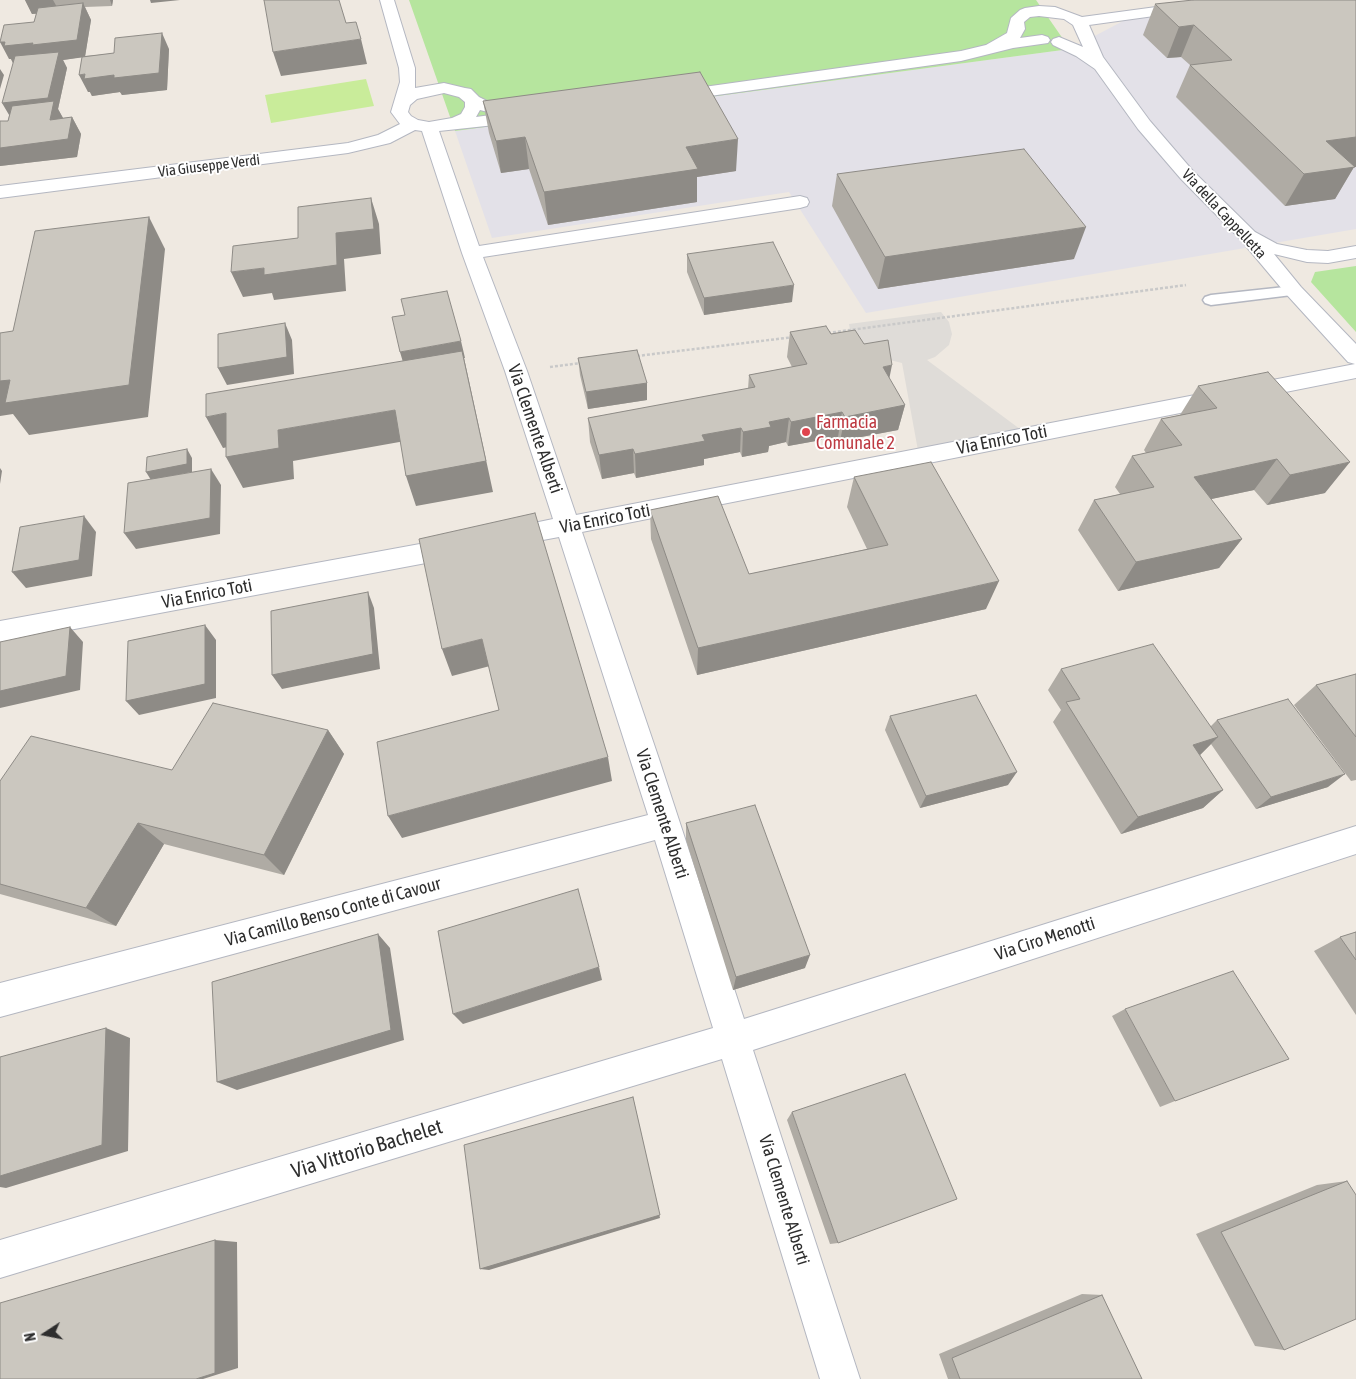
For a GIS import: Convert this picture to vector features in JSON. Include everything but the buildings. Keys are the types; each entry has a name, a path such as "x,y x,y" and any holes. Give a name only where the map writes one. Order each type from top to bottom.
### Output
{"street":[{"path":"387,0 407,64 408,82 404,100"},
{"name":"Via della Cappelletta","path":"1056,0 1078,23 1099,65 1154,137 1200,188 1247,235 1300,297 1356,357"},
{"path":"989,49 1010,38 1015,33 1016,21 1032,6 1078,23 1241,0"},
{"path":"659,98 961,56 1013,43 1042,40 1059,42 1078,38 1078,23"},
{"path":"1017,26 1026,34 1042,40"},
{"name":"Via della Cappelletta","path":"1059,42 1082,53 1099,65"},
{"path":"407,64 423,77 444,88 465,93 473,101 504,111 541,114 510,119 431,125"},
{"path":"404,100 421,91 444,88"},
{"name":"Via Clemente Alberti","path":"404,100 400,106 400,112 405,120 431,125 472,253 516,371 665,824 840,1379"},
{"name":"Via Giuseppe Verdi","path":"0,192 348,148 431,125 463,119 470,114 474,107 473,101"},
{"path":"472,253 800,202"},
{"path":"1247,235 1271,248 1283,252 1328,257"},
{"path":"1300,297 1303,270 1310,264 1328,257 1356,252"},
{"name":"Via Enrico Toti","path":"0,632 568,526 1356,371"},
{"name":"Via Camillo Benso Conte di Cavour","path":"0,1000 665,824"},
{"name":"Via Ciro Menotti","path":"734,1039 1356,840"},
{"name":"Via Vittorio Bachelet","path":"0,1259 734,1039"}],"lane":[{"path":"1211,300 1300,297"}],"path":[{"path":"821,334 1190,284"},
{"path":"634,356 801,336"},
{"path":"516,371 585,362"}],"shaded area":[{"path":"1290,0 1356,0 1356,229 866,313 789,192 492,238 455,131 1070,49 1125,20"},
{"path":"941,312 949,322 952,334 949,345 935,357 927,360 1028,435 919,456 902,363 874,356 851,335 849,324"}],"green space":[{"path":"409,0 1036,0 1070,49 455,131"},
{"path":"366,79 374,106 271,123 265,95"},
{"path":"1356,266 1356,332 1311,282 1315,272"}],"place":[{"name":"Farmacia Comunale 2","path":"806,432"}]}
